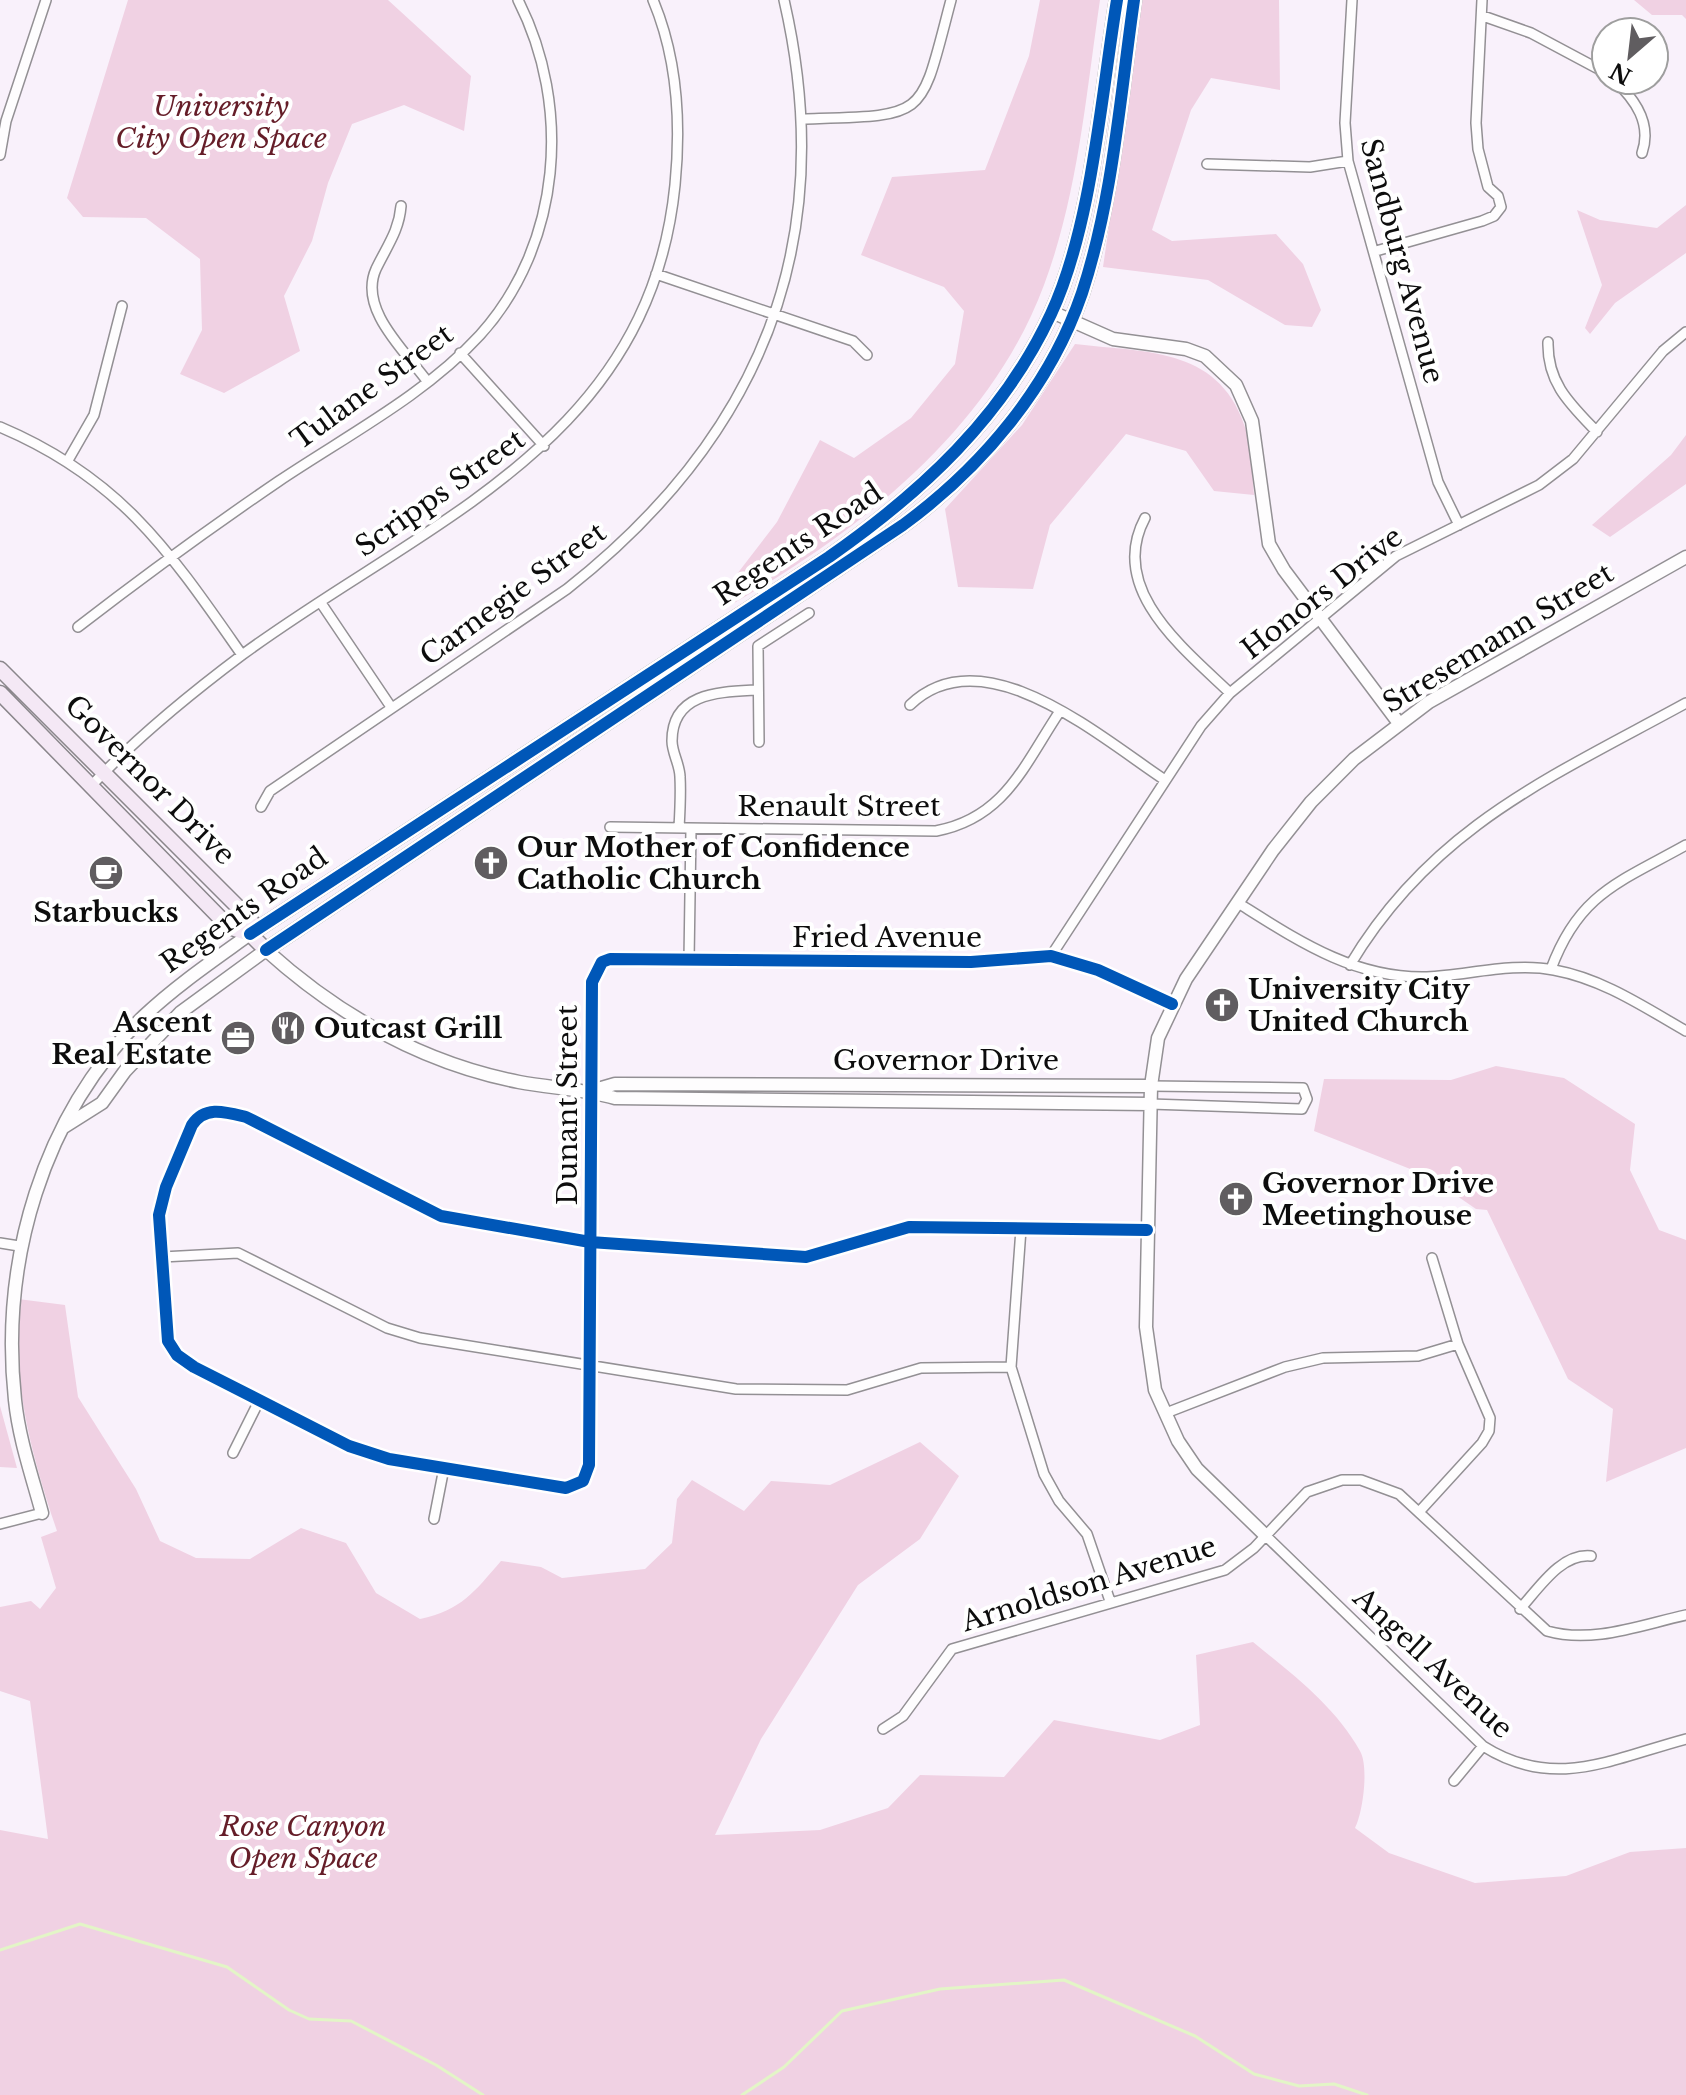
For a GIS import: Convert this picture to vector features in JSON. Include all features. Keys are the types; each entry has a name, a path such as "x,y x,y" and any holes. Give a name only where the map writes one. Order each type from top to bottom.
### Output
{"main road":[{"name":"Regents Road","path":"250,934 873,526 934,473 983,423 1026,361 1052,312 1083,208 1117,0"},
{"name":"Regents Road","path":"266,950 919,513 995,441 1029,395 1071,320 1091,262 1105,199 1134,0"},
{"name":"Governor Drive","path":"0,669 251,920 250,934"},
{"name":"Governor Drive","path":"0,693 229,927 250,934 266,950"}],"street":[{"path":"0,155 1,136 46,0"},
{"name":"Tulane Street","path":"78,627 171,555 427,381 480,334 505,301 537,234 549,190 553,145 544,64 518,0"},
{"name":"Scripps Street","path":"91,786 242,655 510,476 580,409 607,374 635,327 656,274 672,211 678,118 672,70 653,0"},
{"name":"Carnegie Street","path":"261,807 270,791 567,589 647,520 682,482 718,432 751,369 774,314 789,262 802,186 800,74 784,0"},
{"path":"803,119 885,116 912,106 928,86 951,0"},
{"name":"Sandburg Avenue","path":"1352,0 1345,123 1348,161 1376,251 1438,482 1459,525"},
{"path":"1376,251 1482,221 1494,216 1501,207 1498,196 1488,187 1478,149 1476,123 1482,0"},
{"path":"1483,16 1531,33 1590,64"},
{"path":"1627,96 1643,116 1648,137 1642,153"},
{"path":"1207,164 1310,167 1348,161"},
{"path":"401,206 399,227 375,272 371,293 377,314 427,381"},
{"path":"656,274 853,341 867,355"},
{"path":"67,462 94,415 122,306"},
{"path":"1052,312 1113,339 1186,349 1205,356 1236,385 1252,421 1269,544 1284,570 1398,722"},
{"name":"Honors Drive","path":"1051,956 1201,726 1230,693 1318,616 1396,556 1539,485 1573,459 1663,351 1686,332"},
{"path":"1548,342 1548,365 1559,391 1597,432"},
{"path":"460,353 544,446"},
{"path":"0,427 32,440 67,462 132,512 171,555 242,655"},
{"path":"1145,518 1134,538 1134,563 1153,613 1172,638 1230,693"},
{"name":"Stresemann Street","path":"1265,1535 1197,1469 1178,1441 1155,1390 1149,1358 1147,1230 1151,1086 1158,1038 1172,1004 1238,903 1311,802 1398,722 1686,557"},
{"path":"321,603 391,707"},
{"path":"759,742 758,646 809,613"},
{"path":"910,705 925,691 952,683 979,682 1012,687 1038,696 1165,780"},
{"path":"679,828 681,774 672,739 675,723 686,706 698,697 715,692 758,690"},
{"path":"1350,965 1377,921 1444,849 1492,812 1686,703"},
{"name":"Renault Street","path":"610,827 936,831 964,826 1001,800 1060,711"},
{"path":"689,960 691,829"},
{"path":"1551,969 1561,943 1583,908 1602,893 1686,845"},
{"path":"1238,903 1312,949 1350,965 1386,974 1424,977 1551,969 1608,987 1686,1031"},
{"name":"Regents Road","path":"42,1513 21,1437 11,1370 11,1303 19,1246 34,1191 79,1095 142,1018 191,976 250,934"},
{"name":"Regents Road","path":"64,1127 102,1103 125,1071 181,1012 266,950"},
{"name":"Governor Drive","path":"266,950 300,982 338,1007 426,1053 520,1082 591,1091 615,1098 1150,1104 1302,1109 1307,1099 1303,1088 1151,1086 615,1084 591,1091"},
{"name":"Fried Avenue","path":"596,969 610,959 971,962 1051,956 1098,970 1172,1004"},
{"name":"Dunant Street","path":"444,1468 566,1488 583,1481 589,1465 592,982 596,969"},
{"path":"434,1519 444,1468 389,1459 349,1446 177,1355 168,1341 159,1215 166,1187 197,1117 208,1112 246,1117 441,1216 590,1242 806,1257 909,1227 1147,1230"},
{"path":"1021,1229 1011,1367 1044,1474 1059,1501 1087,1534 1110,1601"},
{"path":"0,1243 19,1246"},
{"path":"162,1257 238,1253 387,1328 420,1338 736,1389 847,1390 921,1368 1011,1367"},
{"path":"1419,1512 1482,1443 1489,1431 1486,1404 1458,1344 1432,1258"},
{"path":"1166,1413 1285,1367 1323,1358 1418,1356 1458,1344"},
{"path":"233,1453 259,1401"},
{"name":"Arnoldson Avenue","path":"883,1729 903,1716 952,1649 1225,1570 1238,1562 1307,1492 1342,1480 1379,1485 1399,1494 1547,1631 1572,1638 1686,1615"},
{"path":"0,1524 42,1513"},
{"name":"Angell Avenue","path":"1265,1535 1483,1746 1518,1766 1545,1771 1572,1769 1686,1739"},
{"path":"1520,1609 1564,1562 1577,1554 1591,1556"},
{"path":"1454,1781 1483,1746"}],"green space":[{"name":"University City Open Space","path":"128,0 388,0 471,76 464,131 404,105 352,124 328,183 312,241 284,296 300,351 224,393 180,374 202,330 200,259 146,218 83,217 67,198"},
{"path":"1040,0 1100,0 1080,144 1065,215 1044,285 1020,337 990,386 955,431 915,472 872,510 825,545 729,606 727,587 777,522 820,440 854,458 911,418 955,364 964,311 944,287 861,255 892,177 985,170 1029,56"},
{"path":"1142,0 1279,0 1280,90 1211,78 1191,110 1152,230 1172,241 1276,234 1303,264 1321,310 1312,327 1285,325 1208,280 1103,267"},
{"path":"1634,0 1686,0 1686,19 1682,15 1652,15"},
{"path":"1686,205 1686,253 1615,303 1590,334 1585,328 1602,285 1577,210 1600,220 1657,228"},
{"path":"1075,344 1156,353 1201,369 1220,384 1236,405 1247,433 1254,495 1214,491 1186,451 1126,434 1050,525 1033,589 958,587 945,509 1022,425"},
{"path":"1686,435 1686,484 1610,537 1592,525 1671,455"},
{"path":"1496,1066 1564,1078 1635,1124 1630,1170 1659,1230 1686,1240 1686,1448 1606,1482 1613,1409 1568,1379 1487,1210 1476,1209 1428,1176 1314,1131 1324,1079 1451,1080"},
{"name":"Rose Canyon Open Space","path":"18,1299 65,1305 78,1397 136,1489 160,1541 196,1558 250,1559 301,1528 346,1543 376,1593 420,1619 457,1605 475,1591 501,1561 541,1567 562,1578 645,1569 672,1543 677,1499 692,1480 744,1511 771,1481 830,1485 920,1442 959,1476 920,1539 858,1585 761,1739 715,1835 820,1830 888,1808 920,1775 1004,1777 1054,1720 1160,1740 1200,1725 1196,1655 1253,1642 1312,1692 1350,1735 1360,1751 1364,1767 1362,1801 1355,1828 1389,1853 1475,1883 1566,1876 1630,1852 1686,1848 1686,2095 0,2095 0,1830 48,1839 30,1701 0,1691 0,1607 31,1601 40,1609 56,1588 41,1537 57,1531 39,1474 21,1388"},
{"path":"0,1406 17,1468 0,1467"}],"waterway":[{"path":"0,1950 80,1924 227,1967 289,2010 309,2019 351,2021 436,2065 483,2095"},
{"path":"742,2095 784,2067 842,2011 940,1989 1064,1980 1195,2036 1254,2074 1299,2086 1334,2084 1367,2095"}],"cycle path":[{"path":"250,934 829,557 896,506 957,450 1009,386 1051,314 1065,279 1086,201 1117,0"},
{"path":"266,950 903,525 960,478 986,451 1052,361 1082,293 1108,185 1134,0"},
{"path":"1147,1230 909,1227 806,1257 590,1242 441,1216 246,1117 216,1112 203,1115 192,1125 166,1187 159,1215 168,1341 177,1355 194,1367 349,1446 389,1459 566,1488 583,1481 589,1465 592,982 602,962 610,959 971,962 1051,956 1098,970 1172,1004"}],"place":[{"name":"Our Mother of Confidence Catholic Church","path":"491,863"},
{"name":"Starbucks","path":"106,873"},
{"name":"University City United Church","path":"1222,1005"},
{"name":"Outcast Grill","path":"288,1028"},
{"name":"Ascent Real Estate","path":"238,1038"},
{"name":"Governor Drive Meetinghouse","path":"1236,1199"}]}
